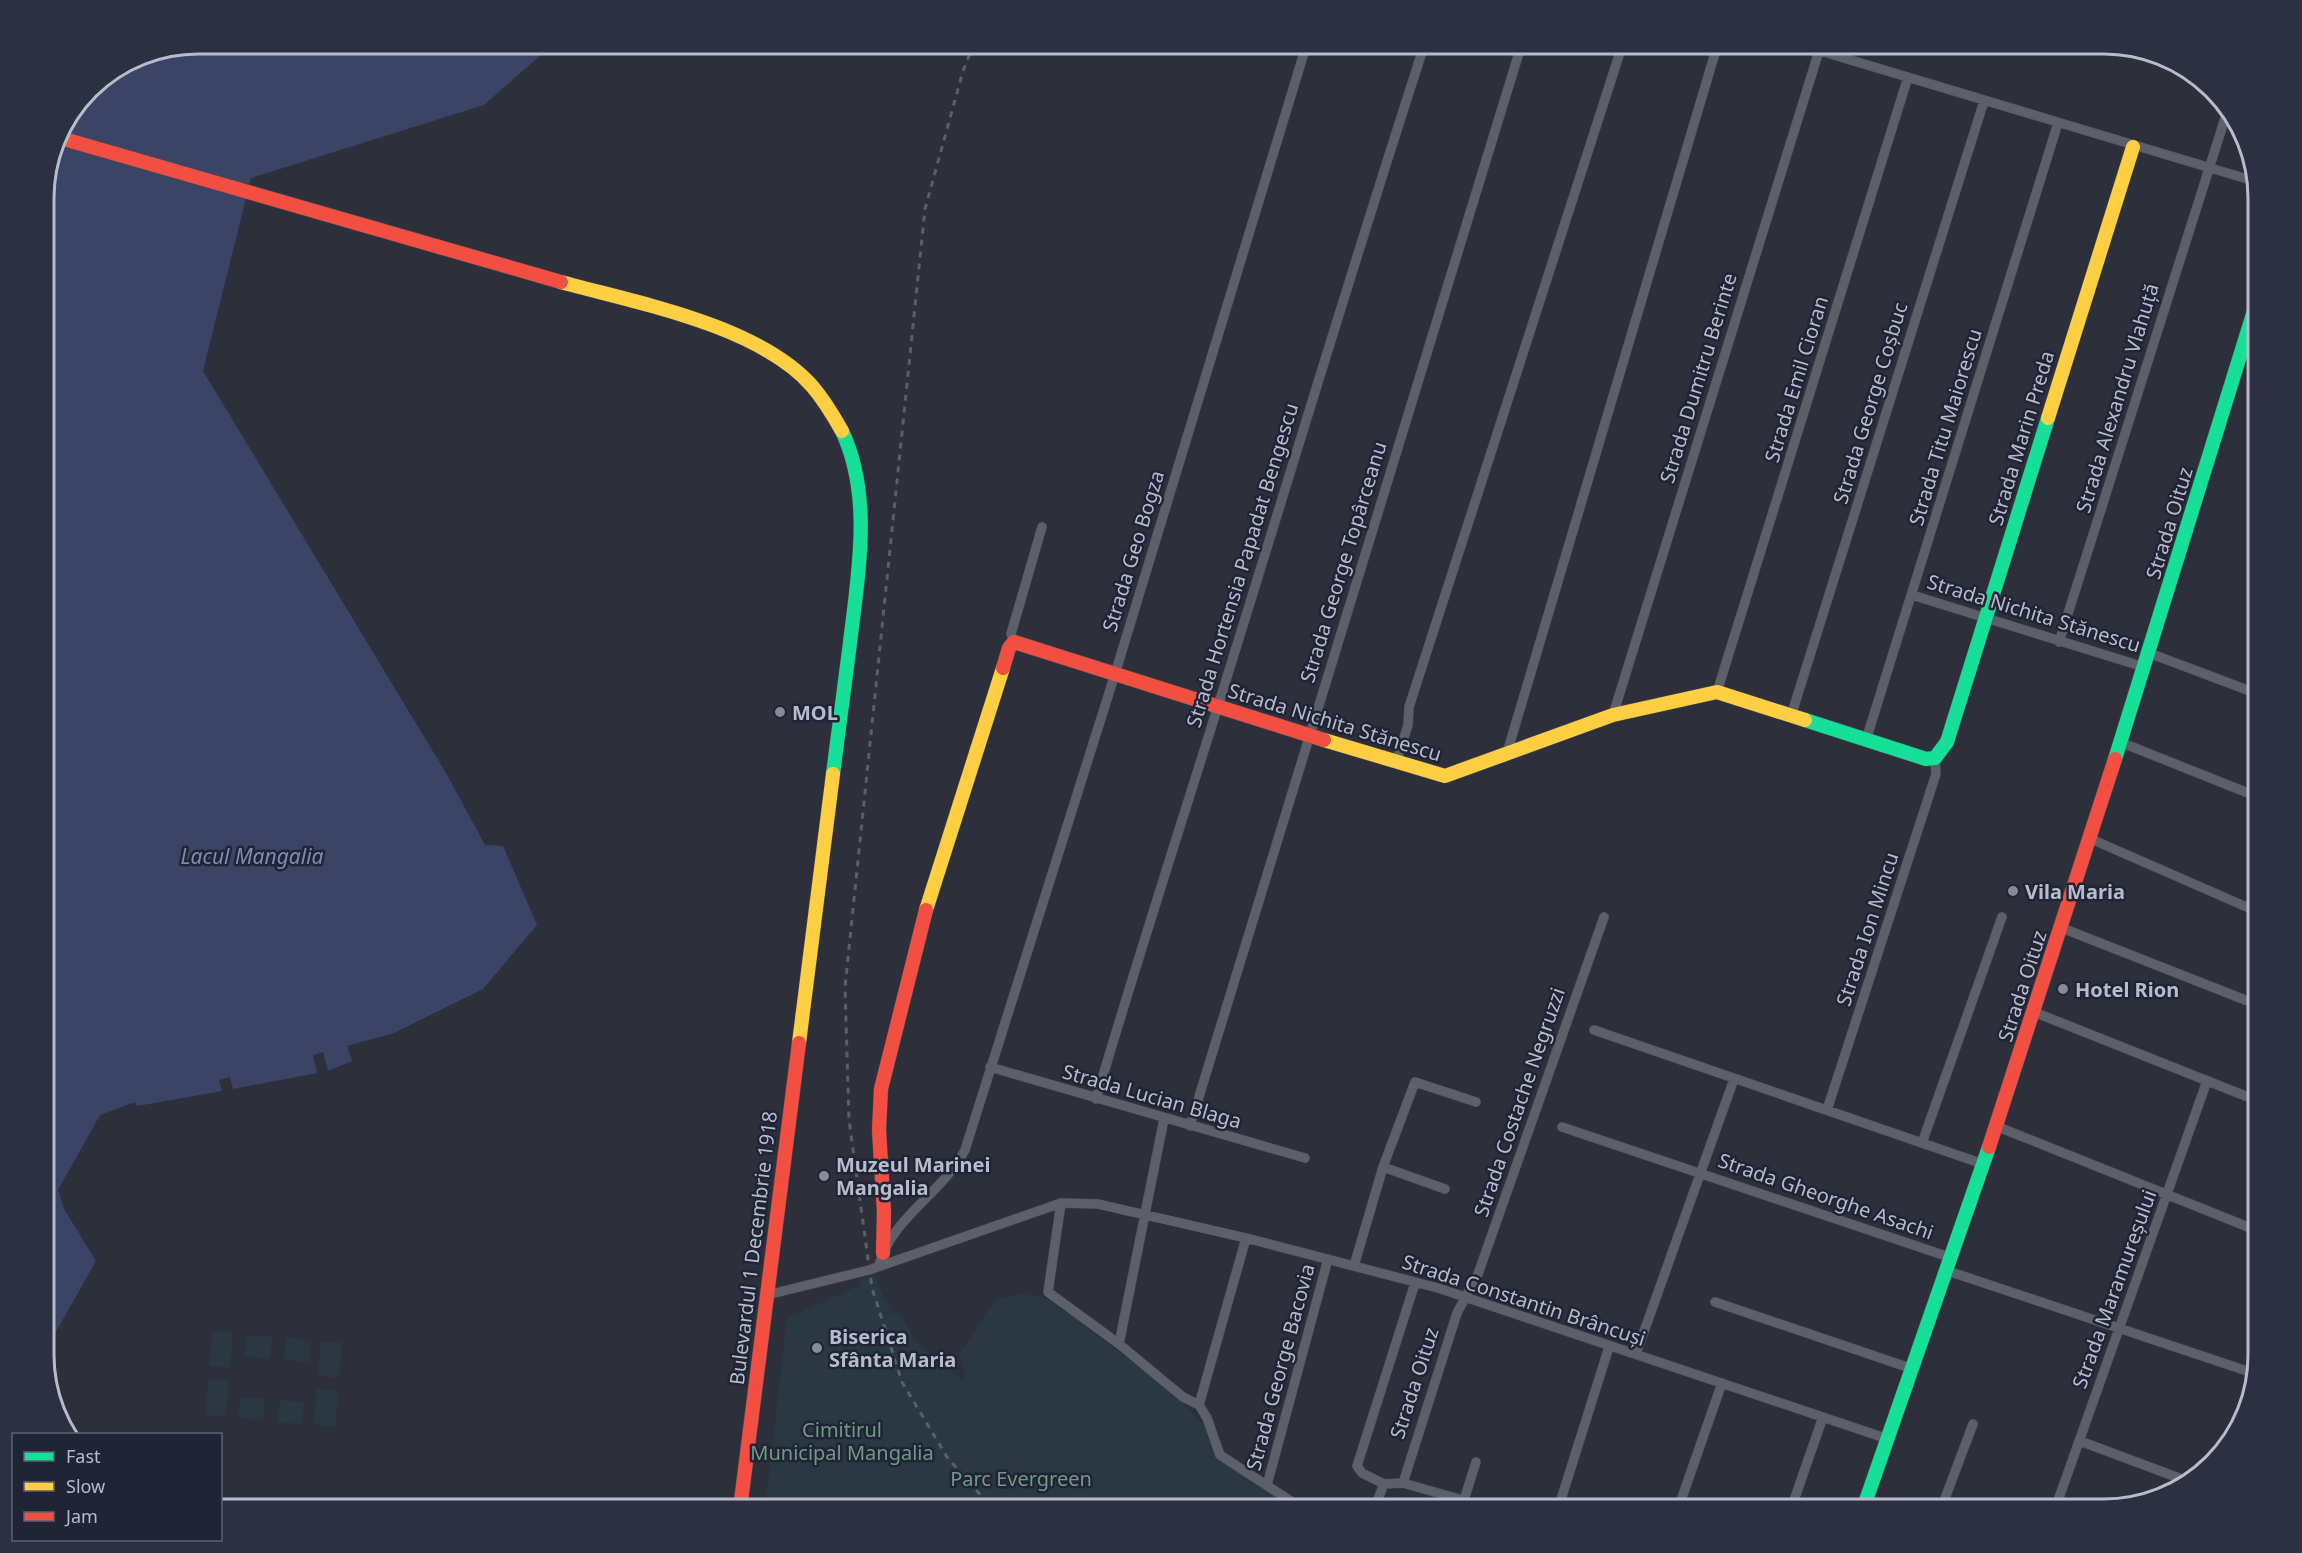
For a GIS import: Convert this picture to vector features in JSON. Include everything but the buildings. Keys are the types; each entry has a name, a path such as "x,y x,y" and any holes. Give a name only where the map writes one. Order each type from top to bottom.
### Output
{"main road":[{"name":"Bulevardul 1 Decembrie 1918","path":"67,140 642,303 754,344 801,375 817,391 839,424 853,457 861,509 860,561 741,1499"},
{"name":"Strada Marin Preda","path":"1935,758 1947,742 2133,147"},
{"name":"Strada Oituz","path":"1867,1499 1948,1271 2062,928 2248,334"},
{"name":"Strada Nichita Stănescu","path":"1014,642 1396,763 1445,776 1613,715 1717,692"},
{"path":"881,1259 886,1220 880,1132 881,1091 885,1066 922,917 1009,648 1014,642"},
{"path":"1717,692 1926,759 1935,758"}],"street":[{"name":"Strada Geo Bogza","path":"881,1259 894,1232 954,1171 965,1150 1115,674 1304,54"},
{"name":"Strada Hortensia Papadat Bengescu","path":"1096,1099 1155,900 1218,706 1354,261 1422,54"},
{"name":"Strada George Topârceanu","path":"1190,1126 1519,54"},
{"path":"1396,763 1408,725 1409,706 1620,54"},
{"path":"1507,753 1715,54"},
{"name":"Strada Dumitru Berinte","path":"1613,715 1818,54"},
{"path":"1829,54 2133,147 2209,166 2247,179"},
{"name":"Strada Emil Cioran","path":"1717,692 1908,77"},
{"name":"Strada George Coșbuc","path":"1791,716 1984,101"},
{"path":"2209,166 2225,119"},
{"name":"Strada Titu Maiorescu","path":"1866,740 2058,123"},
{"name":"Strada Alexandru Vlahuță","path":"2060,642 2209,166"},
{"path":"1014,642 1011,634 1042,526"},
{"name":"Strada Nichita Stănescu","path":"1912,595 1985,620 2144,668"},
{"path":"2149,653 2248,690"},
{"path":"2120,742 2248,793"},
{"name":"Strada Ion Mincu","path":"1827,1110 1936,774 1935,758"},
{"path":"2091,839 2248,907"},
{"name":"Strada Costache Negruzzi","path":"1464,1297 1478,1274 1604,917"},
{"path":"1922,1143 2002,917"},
{"path":"2062,928 2248,1001"},
{"path":"2034,1012 2248,1097"},
{"path":"1594,1030 1983,1164"},
{"name":"Strada Lucian Blaga","path":"990,1067 1305,1158"},
{"path":"1562,1127 1700,1173 1734,1078"},
{"path":"1354,1266 1383,1167 1415,1082 1476,1102"},
{"name":"Strada Maramureșului","path":"2059,1499 2207,1082"},
{"path":"1119,1344 1164,1119"},
{"path":"1996,1126 2248,1227"},
{"path":"1383,1167 1445,1189"},
{"name":"Strada Gheorghe Asachi","path":"1636,1354 1700,1173 1952,1258"},
{"path":"767,1295 1060,1203 1048,1292 1119,1344 1183,1397 1199,1405 1207,1418 1220,1455 1288,1499"},
{"name":"Strada Constantin Brâncuși","path":"1060,1203 1098,1204 1415,1282 1888,1438"},
{"path":"1199,1405 1246,1239"},
{"name":"Strada George Bacovia","path":"1266,1485 1328,1259"},
{"path":"1948,1271 2247,1371"},
{"path":"1415,1282 1357,1466 1362,1473 1384,1484 1403,1483 1460,1499"},
{"name":"Strada Oituz","path":"1403,1483 1464,1297"},
{"path":"1715,1302 1913,1369"},
{"path":"1561,1499 1609,1347"},
{"path":"1681,1499 1722,1383"},
{"path":"1794,1499 1823,1417"},
{"path":"1945,1499 1973,1424"},
{"path":"2080,1441 2179,1478"},
{"path":"1464,1499 1476,1462"},
{"path":"1378,1499 1384,1484"}],"green space":[{"path":"874,1275 892,1315 898,1311 917,1343 962,1380 966,1376 959,1355 993,1303 1016,1295 1038,1297 1053,1302 1178,1396 1204,1426 1218,1458 1282,1499 766,1499 787,1318 861,1285 859,1280"},
{"path":"212,1331 233,1332 230,1368 209,1366"},
{"path":"247,1335 272,1337 270,1358 245,1356"},
{"path":"286,1338 311,1341 309,1362 284,1360"},
{"path":"321,1341 342,1343 339,1378 318,1376"},
{"path":"208,1379 229,1381 226,1416 205,1415"},
{"path":"317,1389 338,1391 335,1427 314,1424"},
{"path":"240,1397 265,1399 263,1420 238,1418"},
{"path":"280,1400 304,1403 302,1424 278,1422"}],"water":[{"name":"Lacul Mangalia","path":"189,54 542,54 484,105 251,178 203,371 446,773 485,845 503,846 537,925 483,989 394,1033 347,1046 352,1061 328,1071 323,1052 313,1055 317,1073 233,1089 230,1077 219,1080 222,1091 137,1106 135,1102 100,1115 58,1190 64,1209 96,1261 54,1335 54,189 65,143 78,118 103,90 126,73 170,57"}],"railway":[{"path":"970,54 925,209 845,987 849,1120 872,1288 902,1382 947,1457 984,1499"}],"traffic: fast":[{"path":"2115,759 2248,330"},
{"path":"1805,720 1926,759 1935,758 1947,742 2048,418"},
{"path":"833,774 861,536 857,482 852,456 842,431"},
{"path":"1866,1499 1989,1147"}],"traffic: slow":[{"path":"2048,418 2133,147"},
{"path":"561,282 695,319 761,347 789,365 812,386 842,431"},
{"path":"926,910 1003,668"},
{"path":"1324,740 1445,776 1613,715 1717,692 1805,720"},
{"path":"799,1043 833,774"}],"traffic: jam":[{"path":"67,140 561,282"},
{"path":"1003,668 1009,648 1014,642 1324,740"},
{"path":"1989,1147 2115,759"},
{"path":"883,1253 884,1212 879,1130 881,1089 926,910"},
{"path":"741,1499 799,1043"}],"place":[{"name":"MOL","path":"780,712"},
{"name":"Vila Maria","path":"2013,891"},
{"name":"Hotel Rion","path":"2063,989"},
{"name":"Muzeul Marinei Mangalia","path":"824,1176"},
{"name":"Biserica Sfânta Maria","path":"817,1348"}],"park label":[{"name":"Cimitirul Municipal Mangalia","path":"842,1440"},
{"name":"Parc Evergreen","path":"1021,1478"}]}
